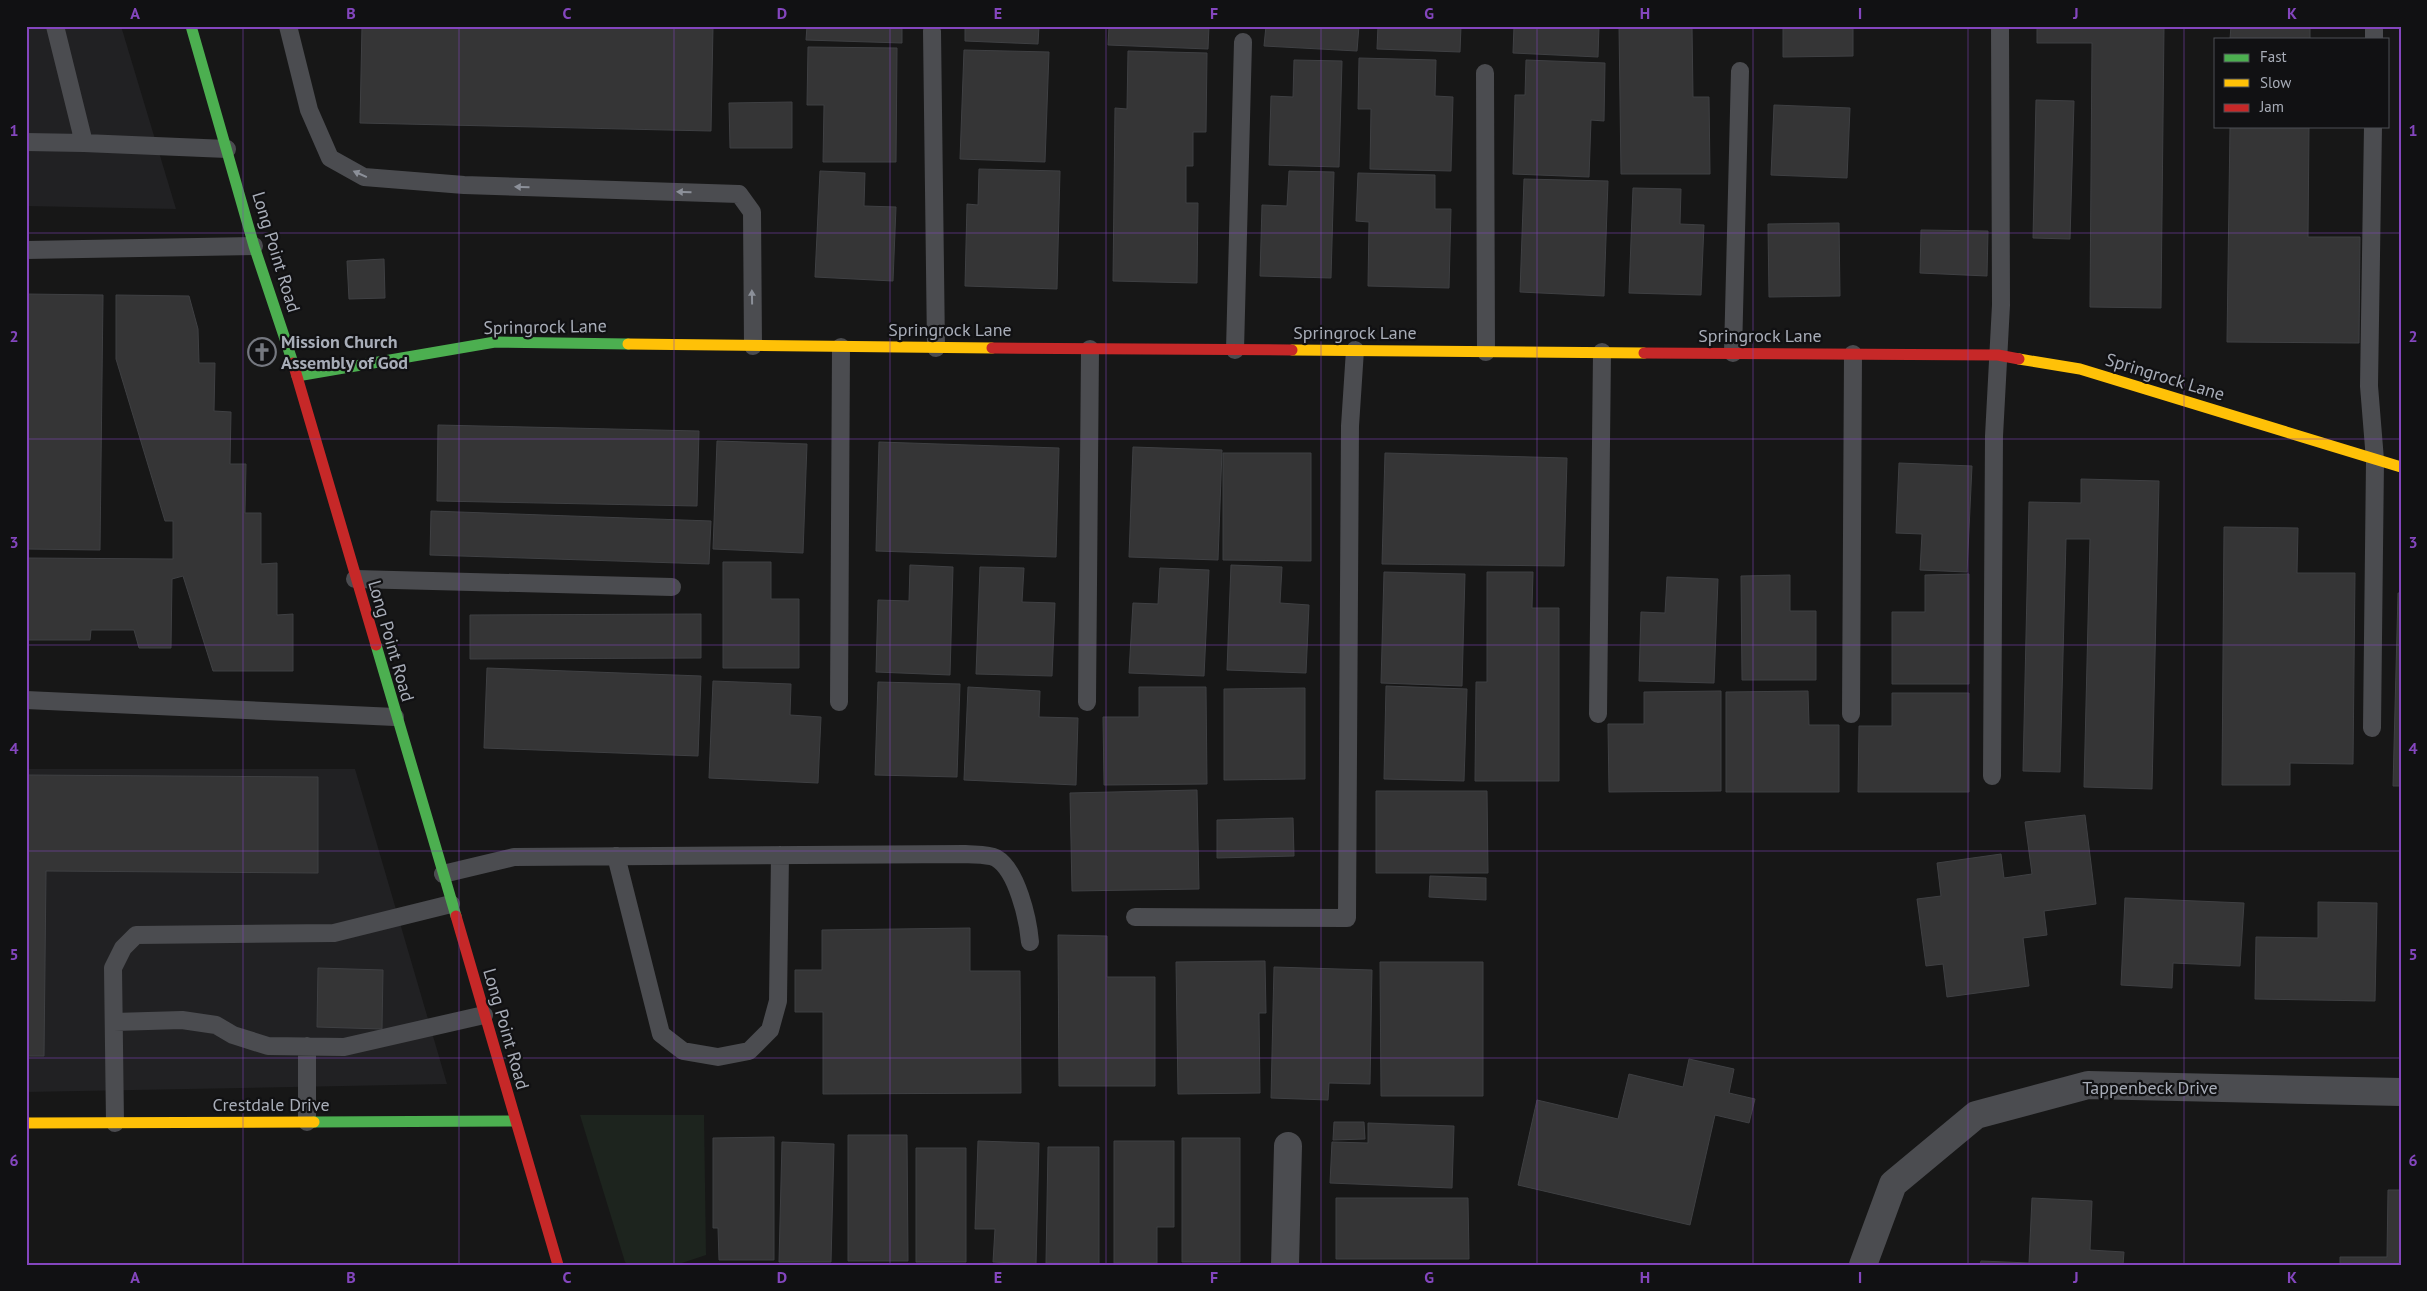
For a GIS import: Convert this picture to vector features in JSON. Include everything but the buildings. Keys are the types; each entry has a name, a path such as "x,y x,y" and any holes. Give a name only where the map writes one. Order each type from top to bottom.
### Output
{"street":[{"name":"Long Point Road","path":"191,26 254,246 297,376 395,717 558,1265"},
{"name":"Springrock Lane","path":"297,376 495,342 936,348 1998,355 2080,369 2401,467"},
{"name":"Tappenbeck Drive","path":"1863,1265 1893,1184 1976,1115 2088,1085 2401,1092"},
{"name":"Crestdale Drive","path":"26,1123 515,1121"},
{"path":"1285,1265 1288,1146"}],"lane":[{"path":"55,26 84,143"},
{"path":"288,26 309,110 330,158 364,177 464,185 739,194 752,212 753,346"},
{"path":"1992,776 1994,436 2001,305 2000,26"},
{"path":"932,31 936,348"},
{"path":"1235,350 1243,42"},
{"path":"1733,353 1740,71"},
{"path":"1485,73 1486,352"},
{"path":"2372,728 2375,460 2369,386 2373,128"},
{"path":"26,142 227,149"},
{"path":"26,250 254,246"},
{"path":"839,702 841,347"},
{"path":"1087,702 1090,349"},
{"path":"1135,917 1347,918 1350,426 1355,350"},
{"path":"1598,714 1602,352"},
{"path":"1851,714 1853,354"},
{"path":"355,579 672,587"},
{"path":"26,700 395,717"},
{"path":"443,874 514,857 965,854 996,858 1014,878 1029,926 1030,942"},
{"path":"616,856 661,1034 683,1051 718,1057 750,1051 770,1030 778,1000 780,855"},
{"path":"115,1123 113,968 123,948 136,935 334,933 451,904"},
{"path":"114,1022 182,1020 216,1025 233,1036 268,1046 344,1046 484,1015"},
{"path":"307,1046 307,1122"}],"shaded area":[{"path":"26,26 121,26 176,209 26,206"},
{"path":"26,769 355,769 447,1084 26,1092"},
{"path":"580,1115 704,1115 706,1255 676,1265 629,1265 625,1262"}],"traffic: fast":[{"path":"191,26 254,246 293,363"},
{"path":"297,376 495,342 628,344"},
{"path":"376,645 456,916"},
{"path":"314,1122 515,1121"}],"traffic: slow":[{"path":"628,344 992,348"},
{"path":"1292,350 1644,353"},
{"path":"2019,359 2080,369 2401,467"},
{"path":"26,1123 314,1122"}],"traffic: jam":[{"path":"992,348 1292,350"},
{"path":"1644,353 1998,355 2019,359"},
{"path":"293,363 376,645"},
{"path":"456,916 558,1265"}],"place":[{"name":"Mission Church Assembly of God","path":"262,352"}]}
